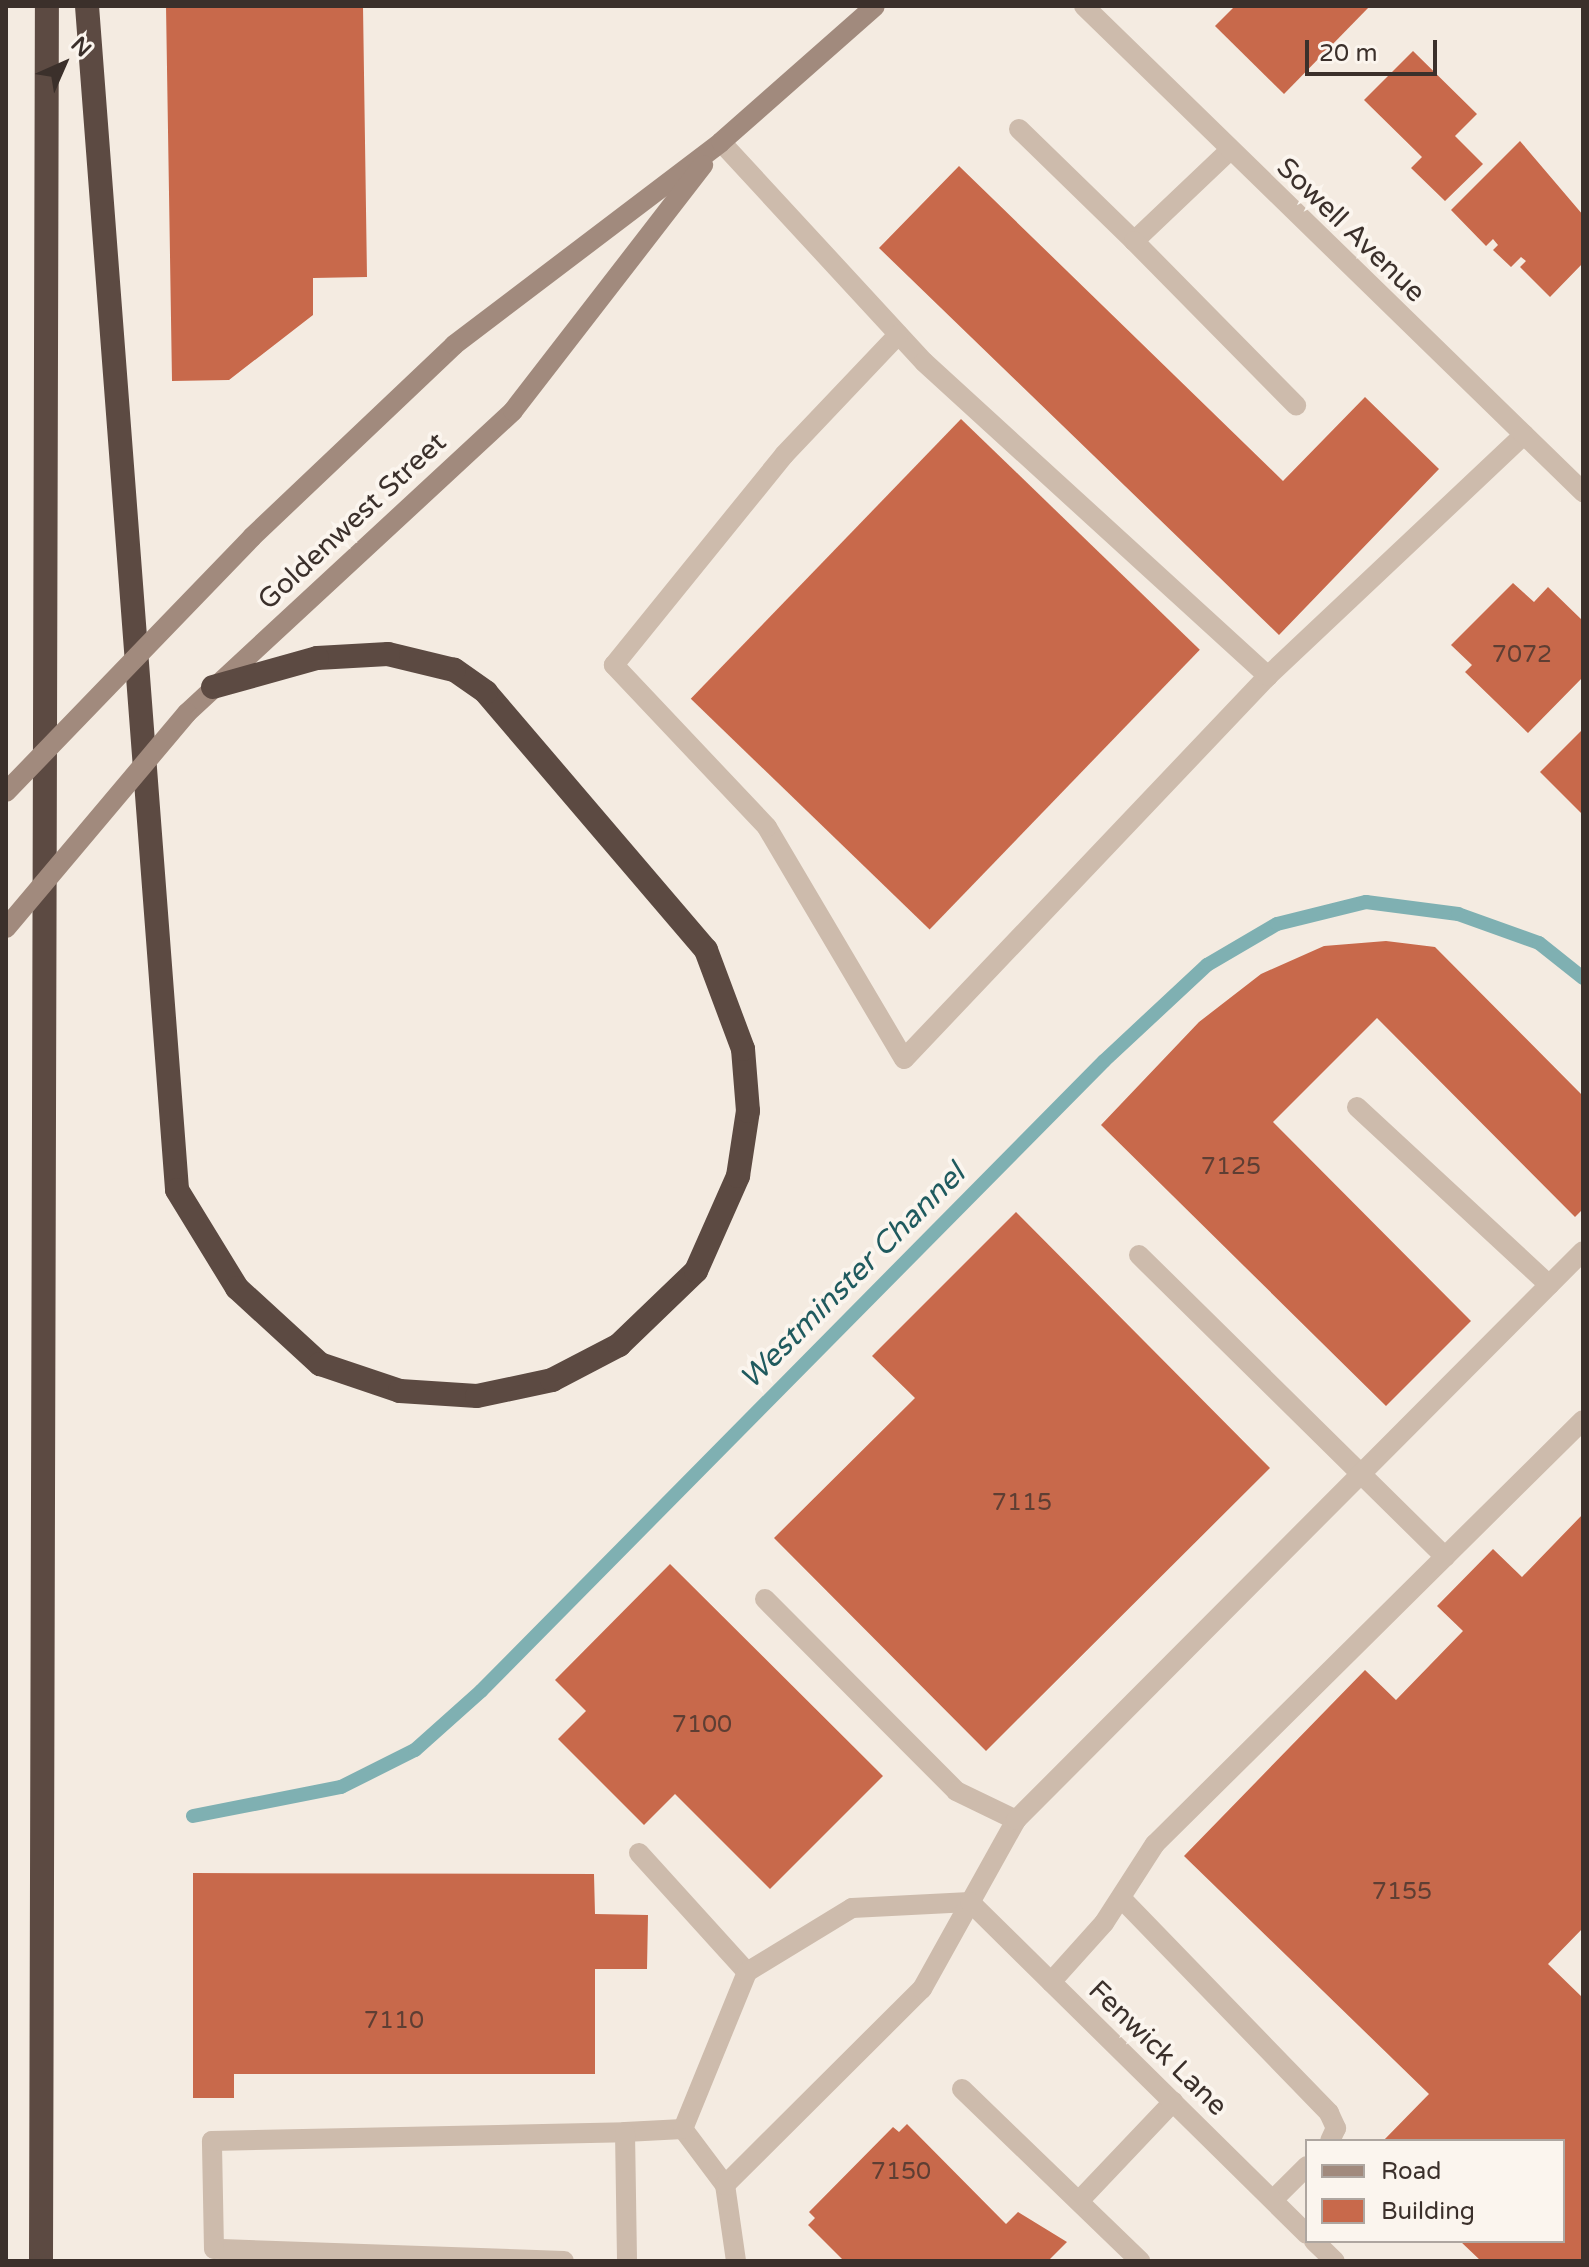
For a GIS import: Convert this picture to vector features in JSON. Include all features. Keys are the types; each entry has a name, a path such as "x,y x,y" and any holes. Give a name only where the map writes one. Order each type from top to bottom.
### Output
{"highway":[{"path":"41,2261 47,6"},
{"path":"87,6 177,1190 237,1288 320,1364 400,1391 477,1396 552,1380 619,1345 696,1271 738,1176 748,1111 743,1049 706,950 486,692 454,670 388,654 317,658 213,687"}],"main road":[{"name":"Goldenwest Street","path":"6,792 252,537 454,345 721,142 875,6"},
{"name":"Goldenwest Street","path":"6,928 187,713 513,411 721,142"}],"street":[{"name":"Sowell Avenue","path":"1084,6 1229,151 1583,492"},
{"path":"1019,129 1296,405"},
{"path":"721,142 898,335 1268,676"},
{"path":"1134,241 1229,151"},
{"path":"898,335 784,455 614,665 767,827 904,1059 1268,676 1524,435"},
{"path":"1357,1107 1549,1285"},
{"path":"725,2185 922,1989 1016,1820 1583,1251"},
{"path":"1139,1255 1445,1557"},
{"path":"1051,1982 1121,1898 1155,1844 1583,1420"},
{"path":"765,1599 956,1791 1016,1820"},
{"path":"639,1853 747,1972"},
{"path":"1121,1898 1329,2113 1336,2128 1331,2139"},
{"path":"683,2129 747,1972 852,1908 970,1902"},
{"name":"Fenwick Lane","path":"970,1902 1305,2232"},
{"path":"962,2089 1140,2261"},
{"path":"1079,2201 1173,2102"},
{"path":"683,2129 725,2185 736,2261"},
{"path":"564,2261 214,2249 212,2141 683,2129"},
{"path":"625,2132 627,2261"},
{"path":"1273,2200 1305,2168"},
{"path":"1316,2243 1335,2261"}],"building":[{"path":"166,6 363,6 367,277 313,278 313,315 229,380 172,381"},
{"path":"1235,6 1370,6 1284,94 1215,26"},
{"path":"1413,51 1477,114 1455,136 1483,164 1445,201 1411,168 1422,157 1364,100"},
{"path":"1520,141 1583,215 1583,263 1550,297 1520,267 1526,261 1521,257 1511,267 1493,250 1498,245 1493,239 1486,246 1451,210"},
{"path":"959,166 1283,481 1365,397 1439,469 1279,635 879,248"},
{"path":"961,419 1200,650 930,929 691,699"},
{"path":"1513,583 1534,602 1548,587 1583,621 1583,677 1528,733 1465,672 1472,665 1451,645"},
{"path":"1583,729 1583,815 1540,772"},
{"path":"1386,941 1435,947 1583,1096 1583,1209 1575,1217 1377,1018 1273,1122 1471,1321 1386,1406 1101,1125 1199,1022 1261,974 1324,946"},
{"path":"1016,1212 1270,1468 986,1751 774,1538 915,1398 872,1356"},
{"path":"1583,1514 1583,1928 1548,1964 1583,1998 1583,2261 1481,2261 1462,2243 1565,2243 1565,2139 1385,2139 1429,2094 1184,1856 1365,1670 1396,1700 1463,1631 1437,1606 1493,1549 1522,1577"},
{"path":"670,1564 883,1776 770,1889 675,1794 644,1825 558,1739 586,1711 555,1680"},
{"path":"193,1873 594,1874 595,1914 648,1915 647,1969 595,1969 595,2074 234,2074 234,2098 193,2098"},
{"path":"907,2124 1006,2224 1018,2212 1067,2242 1048,2261 844,2261 808,2225 815,2218 809,2212 893,2127 899,2132"}],"waterway":[{"name":"Westminster Channel","path":"193,1816 341,1787 415,1750 481,1691 1104,1061 1207,965 1277,924 1366,902 1458,914 1539,943 1583,978"}]}
